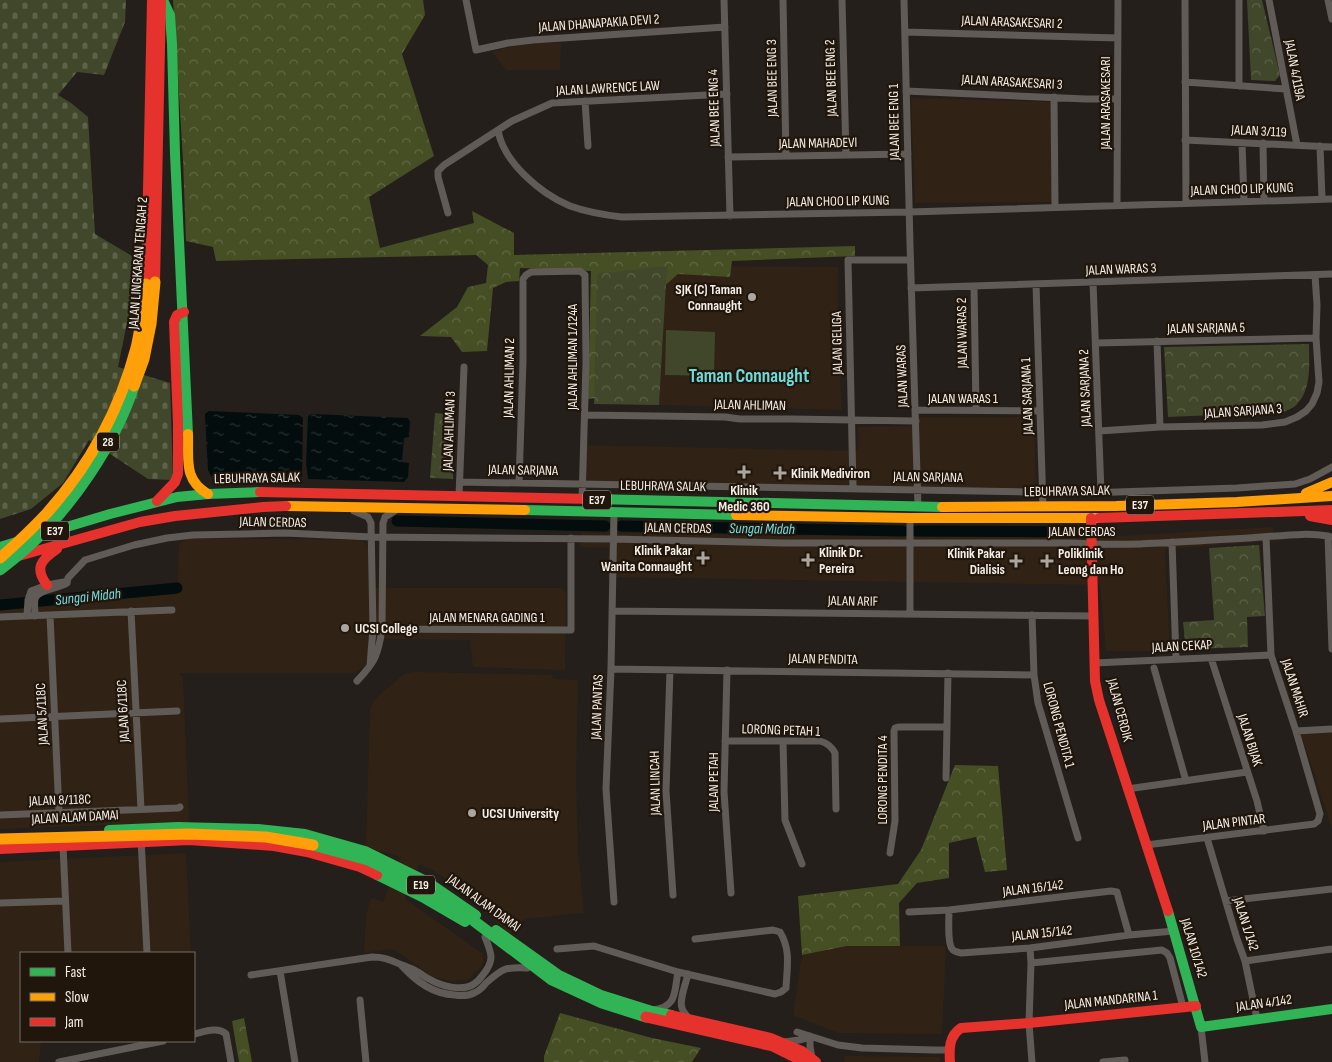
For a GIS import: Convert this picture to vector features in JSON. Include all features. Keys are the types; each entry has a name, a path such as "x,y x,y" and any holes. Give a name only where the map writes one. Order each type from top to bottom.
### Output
{"main road":[{"name":"JALAN LINGKARAN TENGAH 2","path":"0,570 32,543 73,498 87,478 116,428 130,397 144,356 151,324 152,0"},
{"name":"JALAN LINGKARAN TENGAH 2","path":"0,560 28,534 80,473 108,425 123,390 136,348 157,242 162,0"},
{"path":"162,0 170,15 184,312 189,470 195,486 208,494"},
{"path":"157,502 176,482 178,474 174,322 175,317 179,313 184,312"},
{"path":"1289,498 1313,491 1332,482"},
{"name":"LEBUHRAYA SALAK","path":"0,547 157,502 177,497 208,494 275,492 918,507 1043,507 1228,502 1332,496"},
{"name":"LEBUHRAYA SALAK","path":"0,560 140,522 175,516 263,507 305,506 910,518 1091,518 1332,510"},
{"path":"1277,512 1332,520"},
{"name":"JALAN CERDIK","path":"1091,518 1095,681 1099,700 1146,845"},
{"path":"47,584 41,576 41,564 44,558 68,543"},
{"name":"JALAN ALAM DAMAI","path":"1,838 178,827 267,830 305,834 349,846 365,851 428,882 559,975 601,994 652,1011 771,1038 802,1051 811,1061"},
{"name":"E19","path":"1,838 189,834 266,837 322,848 368,860 422,886 474,921 552,980 602,1003 650,1018 773,1046 811,1061"},
{"name":"E19","path":"1,838 188,836 266,839 322,849 368,863 422,888 472,922 552,982 601,1005 650,1020 772,1048 799,1062"},
{"name":"JALAN ALAM DAMAI","path":"0,849 188,840 258,844 307,852 360,866 461,919 546,981 599,1008 627,1017 722,1036 758,1046 795,1062"},
{"name":"JALAN 10/142","path":"1146,845 1174,932 1201,1027"},
{"name":"JALAN MANDARINA 1","path":"949,1050 952,1036 955,1031 961,1028 1196,1006"},
{"name":"JALAN 4/142","path":"1201,1027 1332,1009"},
{"path":"949,1050 950,1062"}],"street":[{"name":"JALAN DHANAPAKIA DEVI 2","path":"466,0 476,50 532,40 725,27"},
{"name":"JALAN BEE ENG 4","path":"724,0 730,216"},
{"name":"JALAN BEE ENG 3","path":"783,0 786,156"},
{"name":"JALAN BEE ENG 2","path":"842,0 846,155"},
{"name":"JALAN BEE ENG 1","path":"904,0 910,244"},
{"name":"JALAN ARASAKESARI","path":"1117,205 1118,0"},
{"path":"1185,0 1186,203"},
{"path":"1239,0 1239,86"},
{"name":"JALAN 4/119A","path":"1269,0 1297,145"},
{"path":"1328,0 1332,19"},
{"name":"JALAN ARASAKESARI 2","path":"904,32 1118,38"},
{"path":"1185,82 1286,89"},
{"name":"JALAN ARASAKESARI 3","path":"906,91 1117,99"},
{"name":"JALAN LAWRENCE LAW","path":"498,130 512,121 552,103 727,94"},
{"path":"1054,97 1055,207"},
{"path":"585,101 588,146"},
{"path":"448,213 438,171 444,165 498,130"},
{"name":"JALAN CHOO LIP KUNG","path":"498,130 503,146 521,172 544,192 569,205 596,214 622,217 909,212 1332,199"},
{"name":"JALAN 3/119","path":"1185,140 1332,147"},
{"path":"1242,142 1244,201"},
{"path":"1263,144 1264,201"},
{"path":"1320,146 1322,199"},
{"name":"JALAN MAHADEVI","path":"728,157 908,154"},
{"name":"JALAN WARAS","path":"910,244 918,507"},
{"name":"JALAN GELIGA","path":"853,488 848,260 910,260"},
{"name":"JALAN AHLIMAN 1/124A","path":"526,275 532,272 580,271 585,275 586,363 582,500"},
{"name":"JALAN WARAS 3","path":"911,288 1332,274"},
{"name":"JALAN AHLIMAN 2","path":"519,483 523,360 523,279 526,275"},
{"name":"JALAN SARJANA 3","path":"1099,431 1160,427 1262,425 1285,422 1306,411 1312,404 1318,387 1320,372 1316,338 1317,306 1315,275"},
{"name":"JALAN SARJANA 2","path":"1094,282 1101,492"},
{"name":"JALAN SARJANA 1","path":"1036,284 1043,507"},
{"name":"JALAN WARAS 2","path":"974,286 976,410"},
{"name":"JALAN SARJANA 5","path":"1096,343 1316,338"},
{"path":"1156,341 1160,427"},
{"name":"JALAN AHLIMAN 3","path":"459,496 464,367"},
{"name":"JALAN WARAS 1","path":"915,410 1040,411"},
{"name":"JALAN AHLIMAN","path":"585,415 916,421"},
{"name":"JALAN SARJANA","path":"460,482 1101,492 1238,488 1295,484 1310,479 1332,467"},
{"path":"344,507 363,514 368,517 371,523 373,629 370,668"},
{"path":"357,681 370,668 380,646 382,629 383,523 385,517 398,508"},
{"name":"JALAN PANTAS","path":"614,513 611,669 606,789 614,902"},
{"path":"910,518 910,614"},
{"name":"JALAN CERDAS","path":"31,600 44,591 62,586 85,560 134,544 193,535 276,533 372,537 613,538 782,543 1091,544 1308,535 1330,537"},
{"name":"JALAN MAHIR","path":"1266,537 1271,655 1296,731 1320,814"},
{"path":"1330,537 1332,649"},
{"name":"JALAN MENARA GADING 1","path":"373,629 571,630 571,538"},
{"path":"1172,542 1176,659"},
{"path":"31,613 32,591 47,584 67,582"},
{"path":"0,617 31,613 50,615 172,610"},
{"name":"JALAN ARIF","path":"612,610 1093,616"},
{"name":"JALAN 6/118C","path":"131,611 141,809"},
{"name":"JALAN 5/118C","path":"50,615 59,812"},
{"name":"LORONG PENDITA 1","path":"1032,615 1034,675 1038,703 1078,838"},
{"name":"JALAN CEKAP","path":"1094,663 1271,655"},
{"name":"JALAN BIJAK","path":"1211,658 1257,801 1264,830"},
{"path":"1154,668 1186,781"},
{"name":"JALAN PENDITA","path":"611,669 1034,675"},
{"name":"JALAN LINCAH","path":"670,670 666,791 673,895"},
{"name":"JALAN PETAH","path":"727,670 724,794 731,893"},
{"path":"946,778 948,673"},
{"path":"0,719 177,711"},
{"name":"LORONG PENDITA 4","path":"890,853 895,821 895,728 946,727"},
{"path":"1296,731 1332,729"},
{"name":"LORONG PETAH 1","path":"726,741 820,741 833,749 835,754 836,808"},
{"path":"783,741 784,820 802,864"},
{"path":"1127,789 1247,772"},
{"name":"JALAN 8/118C","path":"0,815 180,807"},
{"name":"JALAN PINTAR","path":"1146,845 1314,824 1318,821 1320,814"},
{"path":"140,829 147,952"},
{"name":"JALAN 1/142","path":"1206,838 1245,962 1257,1019"},
{"path":"63,846 68,952"},
{"path":"1226,901 1332,889"},
{"name":"JALAN 16/142","path":"909,912 949,910 1111,891 1116,892 1118,896 1129,935"},
{"path":"0,904 65,901"},
{"name":"JALAN 15/142","path":"949,910 950,943 955,952 961,953 1030,948 1129,935 1174,932"},
{"path":"557,949 594,946 678,972 775,994 786,988 788,953 780,932 773,930 695,939"},
{"path":"251,975 381,957 393,960 417,971 429,980 453,987 465,987 476,984 491,963 492,954 485,937"},
{"path":"1030,948 1029,1023 1032,1062"},
{"path":"1245,962 1332,949"},
{"path":"1031,963 1162,950 1170,958 1183,1007"},
{"path":"400,964 425,986 438,992 464,996 474,993 499,971 506,968 527,968"},
{"path":"280,971 295,1062"},
{"path":"652,1011 662,1009 672,1002 678,972"},
{"path":"688,974 681,1003 684,1013 689,1018"},
{"path":"438,992 441,984"},
{"path":"452,995 453,987"},
{"path":"360,1000 366,1062"},
{"name":"JALAN 10/142","path":"1201,1027 1205,1062"},
{"path":"195,1034 223,1031 226,1034 232,1062"},
{"path":"796,1032 838,1045 949,1050"},
{"path":"810,1036 811,1061"},
{"path":"782,1042 799,1040 810,1036"},
{"path":"59,1062 149,1042"},
{"path":"1103,1062 1125,1060"}],"shaded area":[{"path":"561,43 560,70 506,70 492,52 514,46"},
{"path":"911,98 1051,102 1052,202 915,203"},
{"path":"667,266 838,267 838,332 842,410 659,405"},
{"path":"919,417 1034,417 1036,489 580,486 582,445 858,451 858,427 918,426"},
{"path":"1273,527 1275,541 1165,549 1170,651 1106,651 1100,585 608,577 609,548 580,547 581,533 1087,538"},
{"path":"190,538 361,540 368,548 369,588 562,588 566,594 565,670 473,667 470,640 371,639 365,666 354,673 179,673 183,678 189,822 0,829 0,609 177,594 179,543"},
{"name":"UCSI University","path":"407,673 552,675 553,679 578,680 576,779 578,851 584,913 524,919 511,934 445,878 419,864 405,899 482,953 484,959 482,966 469,979 451,981 431,976 392,949 364,953 366,916 371,898 383,902 401,857 366,847 370,710 377,697 402,676"},
{"path":"1332,733 1332,829 1301,734"},
{"path":"186,853 191,952 20,952 20,1042 41,1042 39,1062 0,1062 0,862"},
{"path":"847,946 946,946 942,1034 838,1033 793,1015 802,955"},
{"path":"845,1056 940,1057 940,1062 844,1062"}],"green space":[{"path":"0,0 126,0 125,22 104,75 77,72 58,95 88,117 95,234 132,256 131,303 118,367 170,383 173,480 148,479 89,440 63,483 31,509 0,519"},
{"path":"173,0 423,0 425,15 402,54 434,156 369,197 380,248 474,223 472,211 514,233 514,255 855,246 855,256 732,261 730,277 678,274 660,290 602,397 588,399 591,271 520,268 519,281 506,282 493,288 487,351 462,352 451,337 420,336 457,307 468,287 486,283 488,265 476,255 216,261 213,247 186,241"},
{"path":"1247,0 1262,0 1280,75 1275,81 1251,80"},
{"path":"667,266 659,405 594,404 597,274"},
{"path":"666,330 715,332 714,376 665,375"},
{"path":"1309,344 1309,367 1305,391 1302,398 1291,409 1283,412 1168,417 1164,347"},
{"path":"435,413 448,414 455,422 453,479 430,478"},
{"path":"1259,545 1265,616 1247,617 1248,647 1189,649 1185,641 1183,622 1214,620 1209,548"},
{"path":"955,765 998,766 1007,870 985,872 976,837 949,843 949,878 917,883 899,903 900,946 847,946 802,955 798,896 898,884 921,850"},
{"path":"560,1013 652,1038 701,1048 692,1062 544,1062 544,1056"},
{"path":"244,1018 252,1062 239,1062 232,1021"}],"water":[{"path":"209,411 299,415 303,418 302,476 299,479 211,476 208,470 205,416"},
{"path":"312,414 408,418 410,422 409,437 404,438 402,462 409,463 408,477 404,482 308,479 306,463 308,416"}],"waterway":[{"name":"Sungai Midah","path":"397,521 605,526"},
{"name":"Sungai Midah","path":"621,526 903,531"},
{"name":"Sungai Midah","path":"916,531 1085,532"},
{"name":"Sungai Midah","path":"0,605 177,588"}],"traffic: fast":[{"path":"163,0 170,15 172,44 175,154 188,434"},
{"path":"0,570 44,532 76,494 116,430 134,386"},
{"path":"0,547 110,514 177,497 260,492"},
{"path":"594,499 942,507"},
{"path":"525,510 736,515"},
{"path":"109,830 178,827 258,829 305,834 365,851 428,882 476,915"},
{"path":"313,845 368,860 422,886 474,921 552,980 602,1003 646,1017"},
{"path":"377,875 422,897 465,922"},
{"path":"1168,911 1201,1027 1332,1009"},
{"path":"496,930 559,975 601,995 671,1015"}],"traffic: slow":[{"path":"134,386 144,359 151,324 155,282"},
{"path":"0,558 36,525 62,495 101,436 121,393 136,348 146,284"},
{"path":"188,434 188,460 191,475 194,482 208,494"},
{"path":"1306,493 1332,482"},
{"path":"942,507 1116,506 1237,502 1332,496"},
{"path":"286,506 525,510"},
{"path":"736,515 910,518 1099,518"},
{"path":"0,839 189,834 266,837 313,845"}],"traffic: jam":[{"path":"146,284 152,0"},
{"path":"155,282 161,2"},
{"path":"157,501 175,482 178,474 174,322 177,315 184,312"},
{"path":"260,492 594,499"},
{"path":"15,557 140,522 175,516 286,506"},
{"path":"1099,518 1332,510"},
{"path":"1310,516 1332,520"},
{"path":"1091,518 1095,681 1099,700 1168,911"},
{"path":"47,585 41,574 41,565 57,549"},
{"path":"0,849 189,840 274,846 307,852 360,867 377,875"},
{"path":"950,1062 952,1039 961,1028 1196,1006"},
{"path":"671,1015 771,1038 802,1051 816,1062"},
{"path":"646,1017 773,1046 805,1062"}],"place":[{"name":"SJK (C) Taman Connaught","path":"752,297"},
{"name":"Klinik Medic 360","path":"744,472"},
{"name":"Klinik Mediviron","path":"780,473"},
{"name":"Klinik Pakar Wanita Connaught","path":"703,558"},
{"name":"Klinik Dr. Pereira","path":"808,560"},
{"name":"Klinik Pakar Dialisis","path":"1016,561"},
{"name":"Poliklinik Leong dan Ho","path":"1047,561"},
{"name":"UCSI College","path":"345,628"},
{"name":"UCSI University","path":"472,813"}],"district":[{"name":"Taman Connaught","path":"749,376"}]}
